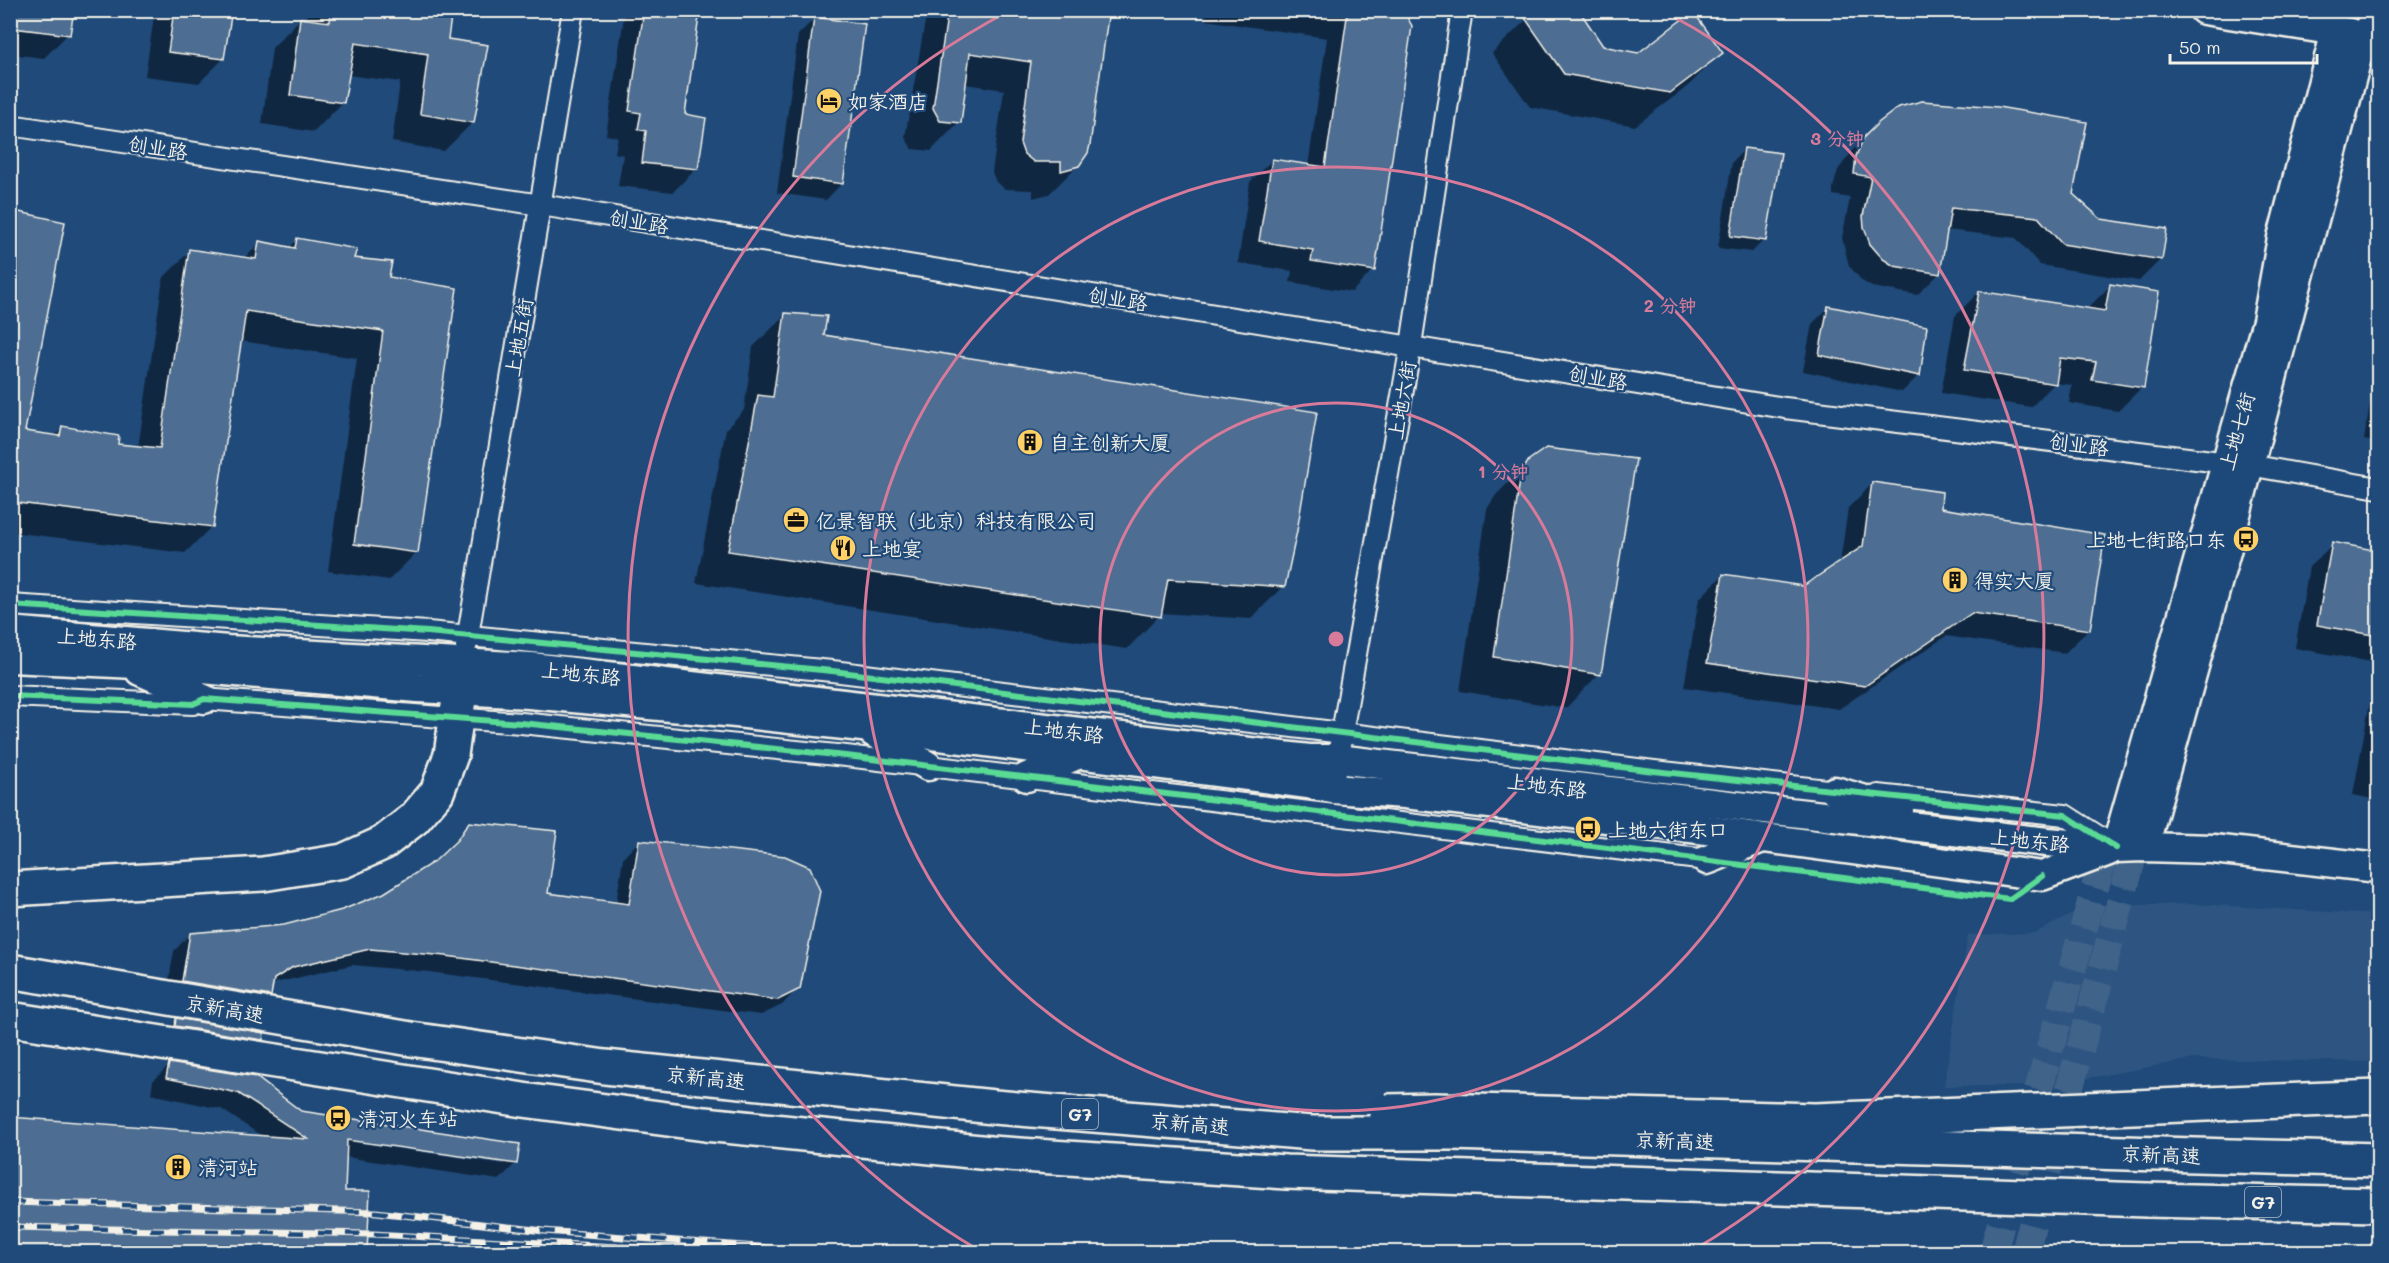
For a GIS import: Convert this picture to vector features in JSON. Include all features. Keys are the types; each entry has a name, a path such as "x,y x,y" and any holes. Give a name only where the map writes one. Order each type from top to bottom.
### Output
{"highway":[{"path":"10,889 263,874 343,861 383,843 414,819 437,792 451,755 462,677"},
{"name":"京新高速","path":"10,971 400,1037 605,1067 994,1107 1312,1133 1476,1134 2379,1160"},
{"name":"G7","path":"10,1019 546,1103 705,1124 990,1154 1286,1172 2146,1200 2379,1204"},
{"path":"1153,1120 1434,1110 1815,1120 2379,1097"}],"main road":[{"path":"2204,10 2356,26"},
{"name":"上地七街","path":"2130,848 2238,464 2282,238 2356,26"},
{"name":"上地东路","path":"10,631 240,650 462,677 529,694 714,711 1079,754 1308,784 1332,789 1380,806 1762,838 2042,876 2130,848"},
{"name":"上地东路","path":"10,658 462,677 531,668 1310,759 1340,746 1385,751 1589,790 1840,816 1918,828 2130,848 2213,849 2379,868"},
{"path":"121,662 204,699"},
{"path":"866,728 928,766"},
{"path":"1027,777 1079,754"},
{"path":"1835,791 1898,810 1918,828"},
{"path":"1707,860 1762,838"}],"street":[{"name":"上地五街","path":"462,677 573,10"},
{"name":"上地六街","path":"1332,789 1411,345 1462,10"},
{"name":"创业路","path":"10,125 541,205 1411,345 1785,408 2238,464 2379,488"},
{"path":"10,605 462,677 521,723 1027,777 1380,806 1707,860"},
{"path":"10,696 193,704 204,699 462,677"},
{"path":"1380,806 1385,751 1893,796 2065,816 2130,848"}],"shaded area":[{"path":"2197,904 2378,915 2378,1062 2193,1059 2045,1086 1944,1086 1968,935 2035,933 2088,906"}],"building":[{"path":"16,10 74,10 70,35 13,28"},
{"path":"174,10 232,10 224,59 168,52"},
{"path":"331,10 452,10 448,39 488,45 474,123 420,114 428,54 355,43 344,103 290,95 300,18 330,22"},
{"path":"644,10 700,10 685,114 706,118 698,169 642,163 646,131 638,129 641,113 629,111"},
{"path":"948,10 1109,10 1090,145 1088,153 1079,166 1061,171 1061,162 1034,162 1024,154 1020,143 1031,62 970,53 961,123 940,121 933,108"},
{"path":"1348,10 1403,10 1412,26 1375,271 1311,261 1313,250 1259,241 1272,159 1325,167"},
{"path":"1536,10 1579,10 1603,46 1638,53 1693,11 1723,53 1670,93 1564,74 1525,18"},
{"name":"如家酒店","path":"814,17 865,24 843,184 793,177"},
{"path":"1922,101 1998,107 2087,122 2073,194 2101,219 2167,229 2162,260 2062,244 2038,217 1951,208 1940,274 1894,266 1883,259 1870,244 1864,227 1863,216 1871,177 1854,174 1856,156 1864,137 1878,123 1899,107"},
{"path":"1744,148 1781,153 1766,241 1730,236"},
{"path":"10,210 65,222 25,431 60,436 62,426 119,436 118,444 160,448 189,249 256,259 259,241 295,248 297,238 357,249 354,258 392,262 389,277 457,288 418,553 354,544 383,331 246,311 213,527 10,502"},
{"path":"2110,284 2159,292 2144,388 2092,380 2096,362 2060,358 2056,384 1964,370 1979,291 2105,311"},
{"path":"1828,306 1927,326 1920,376 1819,355"},
{"name":"自主创新大厦","path":"785,313 827,316 824,335 1317,412 1285,587 1168,579 1161,617 728,551 758,395 773,397"},
{"path":"1546,448 1636,459 1601,675 1494,657 1521,473 1529,460"},
{"name":"得实大厦","path":"1872,482 1942,492 1941,508 2105,535 2090,630 1972,613 1865,686 1707,663 1723,574 1803,586 1863,546"},
{"path":"2332,542 2379,551 2379,636 2317,625"},
{"path":"469,822 557,831 548,893 629,904 639,840 785,856 810,867 820,891 800,989 778,1000 446,956 370,949 293,967 274,979 271,996 182,981 190,933 284,925 342,910 384,893 435,861 457,840"},
{"path":"176,1018 264,1033 263,1040 175,1026"},
{"name":"清河站","path":"169,1063 256,1077 301,1111 520,1144 517,1164 347,1140 345,1191 370,1191 367,1252 10,1252 10,1117 308,1139 238,1093 166,1078"}],"tunnel":[{"path":"2351,55 2361,10"},
{"path":"2025,1252 2142,823"},
{"path":"1993,1252 2110,834"}],"railway":[{"path":"10,1202 376,1212 544,1231 826,1252"},
{"path":"10,1227 373,1234 709,1252"}],"cycle path":[{"path":"10,605 428,632 832,671 1654,771 2065,815 2116,848"},
{"path":"10,696 193,704 204,699 521,723 846,756 1394,821 2010,899 2042,876"}],"place":[{"name":"如家酒店","path":"829,101"},
{"name":"自主创新大厦","path":"1030,442"},
{"name":"亿景智联（北京）科技有限公司","path":"796,520"},
{"name":"上地七街路口东","path":"2246,539"},
{"name":"上地宴","path":"843,548"},
{"name":"得实大厦","path":"1955,580"},
{"name":"上地六街东口","path":"1588,829"},
{"name":"清河火车站","path":"338,1118"},
{"name":"清河站","path":"178,1167"}]}
